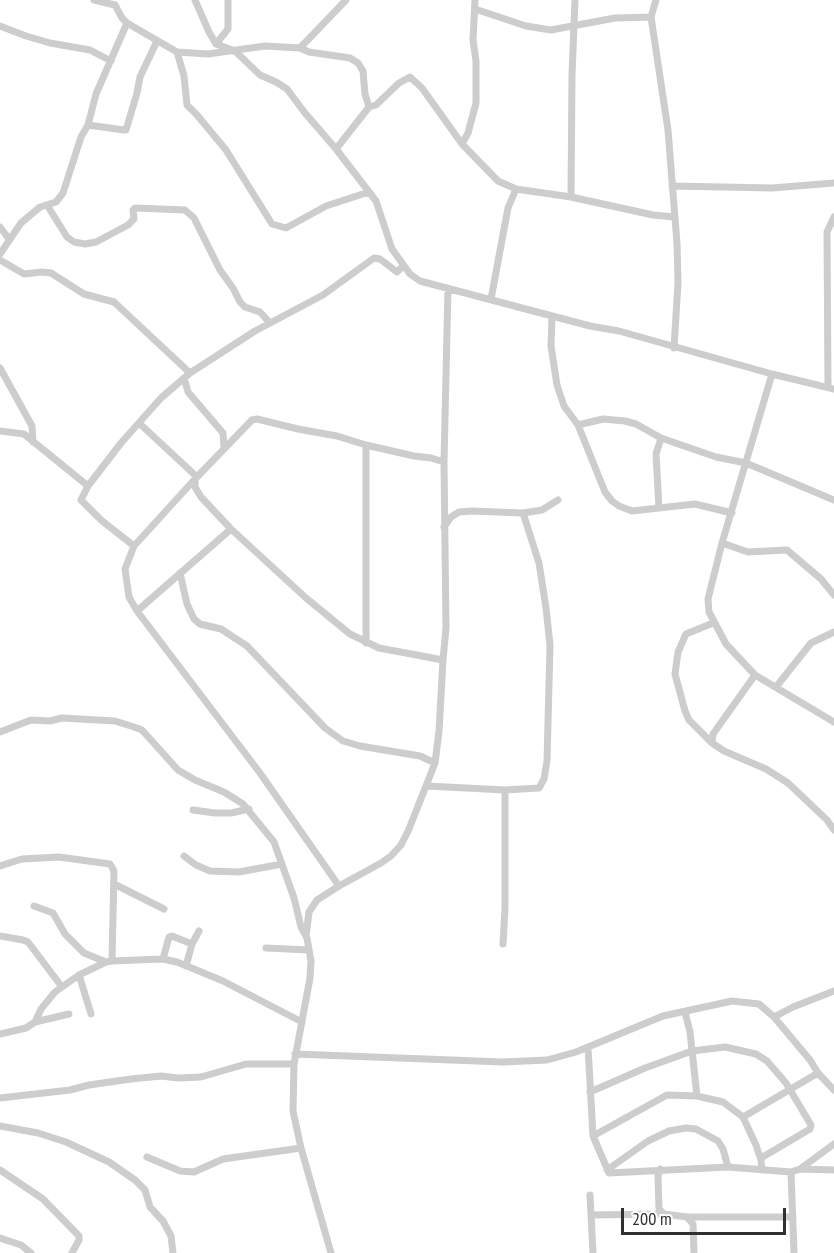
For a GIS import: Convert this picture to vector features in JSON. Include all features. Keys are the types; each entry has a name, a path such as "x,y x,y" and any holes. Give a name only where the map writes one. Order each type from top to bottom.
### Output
{"street":[{"path":"94,0 115,5 127,23 177,52 208,54 265,46 300,48 309,52 350,58 358,63 364,76 365,94 369,107"},
{"path":"195,0 216,44 235,51 260,75 287,89 304,113 336,148 376,201 392,249 403,266 420,281 831,388 827,232 834,217"},
{"path":"216,44 228,29 228,0"},
{"path":"462,144 468,133 476,103 476,60 473,40 475,0"},
{"path":"571,197 575,0"},
{"path":"656,0 651,17 668,129 678,243 674,348"},
{"path":"300,48 342,1"},
{"path":"475,9 526,26 556,30 615,18 651,17"},
{"path":"0,254 21,223 38,209 56,202 63,193 81,137 88,124 96,94 127,23"},
{"path":"0,26 42,41 90,50 111,61"},
{"path":"88,124 125,130 140,77 157,40"},
{"path":"177,52 184,76 187,105 226,150 272,224 286,228 326,206 369,192"},
{"path":"336,148 369,107 376,105 399,83 410,77 422,88 462,144 495,178 516,189 674,217"},
{"path":"672,186 772,188 834,183"},
{"path":"491,299 508,208 516,189"},
{"path":"47,205 67,237 74,242 85,244 96,242 128,225 134,219 134,208 185,210 194,218 220,270 240,302 245,307 260,312 270,323"},
{"path":"0,227 9,239"},
{"path":"134,546 101,520 81,500 88,486 161,398 187,375 270,323 323,295 374,258 380,259 397,272 403,266"},
{"path":"0,260 24,274 51,273 84,294 114,302 187,375 188,393 223,433 224,447"},
{"path":"331,1253 301,1148 293,1111 295,1054 310,978 306,936 307,918 317,900 371,870 391,856 401,844 435,763 446,628 444,462 448,288"},
{"path":"552,316 551,346 557,386 564,406 578,425 605,492 612,501 632,511 695,504 732,513"},
{"path":"0,368 32,426 33,442"},
{"path":"772,374 722,543 708,599 709,612 726,644 755,675 834,722"},
{"path":"578,425 615,419 636,424 661,438 716,457 746,463 834,500"},
{"path":"339,886 246,755 137,611 129,597 125,569 134,546 224,447 249,422 254,420 337,436 366,445 444,462"},
{"path":"139,423 196,478"},
{"path":"0,431 21,433 50,453 88,486"},
{"path":"659,507 656,454 661,438"},
{"path":"366,445 366,643"},
{"path":"196,478 195,487 201,497 231,529 306,598 350,634 366,643 395,652 442,660"},
{"path":"444,527 451,517 459,512 523,513 542,510 558,500"},
{"path":"427,786 505,790 539,788 544,779 547,761 550,645 539,563 523,513"},
{"path":"137,611 231,529"},
{"path":"722,543 748,552 787,550 821,579 834,595"},
{"path":"180,573 194,619 200,624 221,629 247,646 325,728 343,741 420,756 435,763"},
{"path":"713,622 690,631 678,652 675,674 689,720 712,743 724,751 766,769 788,783 827,820 834,830"},
{"path":"776,687 811,643 834,632"},
{"path":"712,743 713,734 755,675"},
{"path":"0,732 30,720 50,721 73,717 122,723 142,730 178,770 230,795 249,809 274,842 294,898 301,927 306,936"},
{"path":"502,944 505,909 505,790"},
{"path":"193,810 231,813 249,809"},
{"path":"827,820 834,814"},
{"path":"184,856 210,871 239,872 282,864"},
{"path":"0,866 22,859 59,857 110,864 114,871 114,884 109,961"},
{"path":"114,884 164,909"},
{"path":"34,906 52,913 65,934 84,953 109,961 163,959 186,966 223,981 302,1022"},
{"path":"186,966 192,944 199,932"},
{"path":"0,936 28,942 62,987"},
{"path":"163,959 169,937 172,936 192,944"},
{"path":"266,948 309,950"},
{"path":"35,1022 51,996 80,975 109,961"},
{"path":"80,975 91,1014"},
{"path":"774,1017 834,991"},
{"path":"295,1054 502,1062 547,1060 588,1047 658,1018 726,1001 738,1001 759,1005 774,1017 834,1090"},
{"path":"685,1012 693,1051 697,1096"},
{"path":"0,1034 17,1032 35,1022 69,1014"},
{"path":"588,1047 593,1136 607,1170 611,1174 660,1169 728,1167 792,1172 800,1169 834,1144"},
{"path":"590,1092 645,1068 693,1051 725,1047 756,1054 767,1061 791,1089 811,1128 761,1158"},
{"path":"0,1098 70,1090 131,1079 161,1076 201,1077 246,1064 294,1064"},
{"path":"742,1117 818,1072"},
{"path":"593,1136 667,1095 697,1096 723,1102 742,1117 761,1158 762,1170"},
{"path":"0,1126 38,1133 66,1142 109,1162 135,1180 145,1190 150,1207 163,1221 171,1236 172,1253"},
{"path":"607,1170 648,1142 669,1131 686,1128 696,1129 718,1141 728,1167"},
{"path":"147,1157 180,1171 194,1173 223,1159 301,1148"},
{"path":"660,1169 658,1176 659,1209 664,1214"},
{"path":"800,1169 834,1170"},
{"path":"0,1170 43,1199 79,1236 80,1239 72,1253"},
{"path":"792,1172 794,1253"},
{"path":"590,1195 593,1253"},
{"path":"591,1215 792,1217"},
{"path":"687,1216 693,1224 694,1253"},
{"path":"0,1238 21,1245 31,1253"}]}
